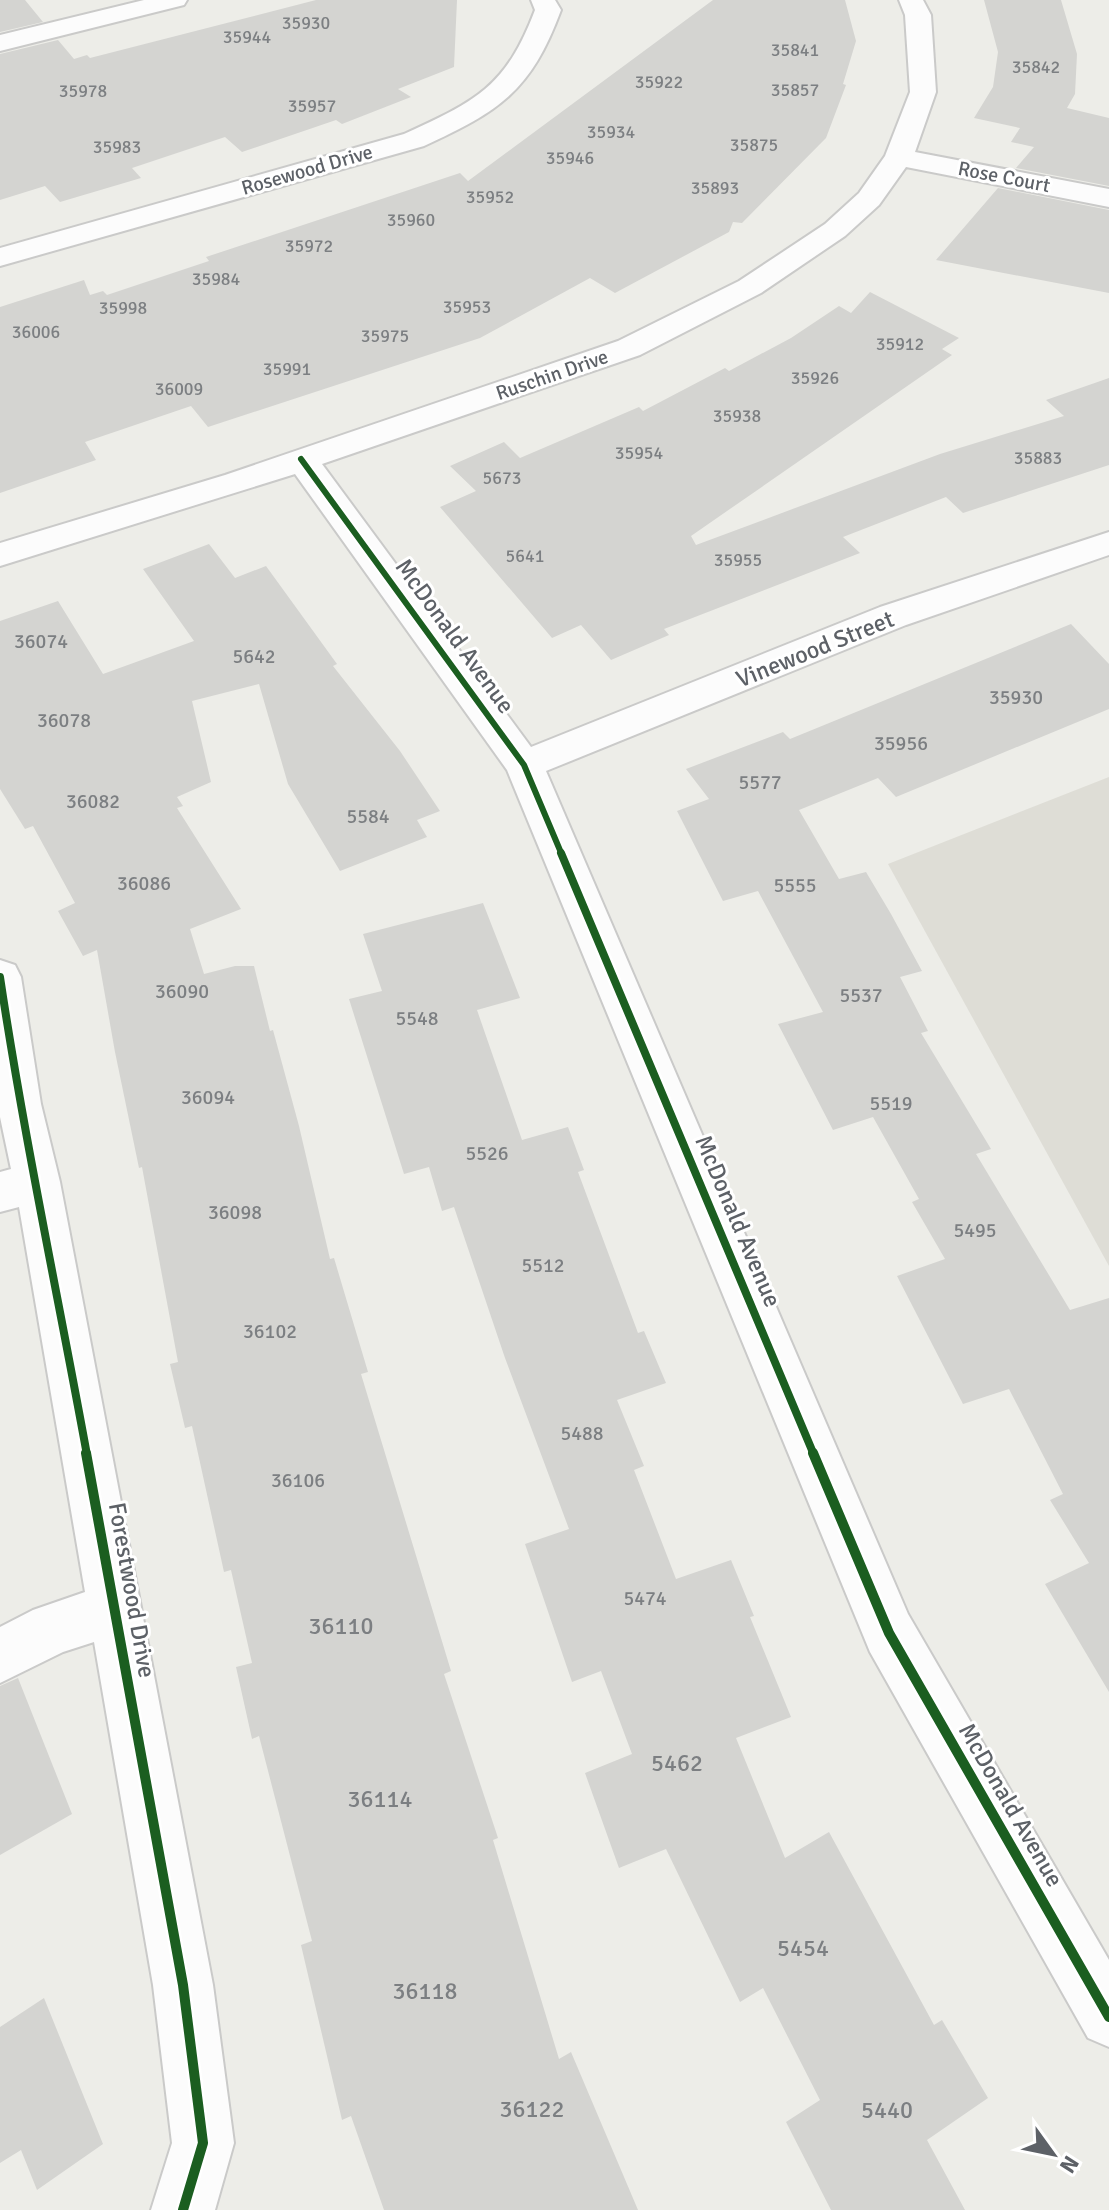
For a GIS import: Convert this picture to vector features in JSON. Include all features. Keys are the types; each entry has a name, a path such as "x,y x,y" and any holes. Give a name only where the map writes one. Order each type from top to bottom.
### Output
{"street":[{"path":"0,43 175,0"},
{"name":"Rosewood Drive","path":"0,257 414,140 470,115 509,86 535,49 548,10 543,0"},
{"name":"Ruschin Drive","path":"0,555 301,459 629,348 750,287 835,230 869,199 899,157 923,92 918,15 911,0"},
{"name":"Rose Court","path":"899,157 1109,198"},
{"name":"McDonald Avenue","path":"301,459 524,765 889,1633 1109,2017"},
{"name":"Vinewood Street","path":"524,765 893,616 1109,543"},
{"name":"Forestwood Drive","path":"0,977 19,1104 19,1187 116,1608 183,1985 203,2143 183,2210"},
{"path":"0,1656 52,1629 116,1608"}],"shaded area":[{"path":"1109,777 1109,1266 888,864"}],"building":[{"path":"0,0 25,0 43,22 0,32"},
{"path":"316,0 457,0 454,67 398,89 411,97 342,124 336,120 242,152 225,137 132,168 141,178 60,202 45,186 0,200 0,54 58,40 74,59 87,55 90,58"},
{"path":"713,0 845,0 856,41 843,84 846,85 826,138 742,223 733,222 729,232 615,293 590,278 480,338 208,427 191,406 85,442 96,460 0,493 0,307 84,280 90,295 103,291 107,295 209,261 206,257 460,173 468,181"},
{"path":"984,0 1061,0 1077,54 1075,94 1067,108 1109,118 1109,186 1016,168 1034,147 1011,142 1020,128 974,118 993,87 998,52"},
{"path":"998,188 1109,210 1109,293 936,260"},
{"path":"870,292 959,338 942,349 952,355 691,536 696,545 940,454 1064,416 1046,400 1109,378 1109,465 963,513 946,497 843,537 860,553 664,629 669,635 611,660 581,625 552,638 440,507 476,491 450,466 504,442 520,458 639,407 643,411 791,338 839,306 851,313"},
{"path":"209,544 235,578 266,566 337,664 333,666 400,751 440,811 417,820 427,837 340,871 288,784 259,684 192,701 211,782 177,797 183,806 177,808 241,909 190,929 204,974 235,966 254,966 299,1126 330,1259 334,1258 368,1372 361,1374 451,1671 444,1674 498,1838 493,1840 559,2059 571,2052 638,2210 384,2210 351,2116 342,2120 301,1945 312,1941 259,1736 252,1739 236,1667 252,1663 231,1570 224,1572 192,1426 185,1428 170,1364 178,1362 97,950 83,956 58,911 75,903 33,826 25,829 0,789 0,621 58,601 103,674 194,641 143,569"},
{"path":"1071,624 1109,664 1109,709 896,797 878,778 799,810 839,879 866,872 922,971 900,977 928,1031 921,1033 991,1149 976,1154 1070,1310 1109,1298 1109,1692 1045,1584 1089,1563 1050,1500 1063,1494 1009,1389 963,1404 897,1276 945,1259 912,1202 919,1199 873,1117 833,1130 778,1024 823,1012 758,891 723,901 677,811 709,799 686,769 783,732 790,739"},
{"path":"483,903 520,998 477,1010 522,1140 568,1127 584,1170 578,1172 638,1333 644,1331 666,1383 617,1400 644,1466 634,1470 676,1579 731,1560 754,1616 750,1617 791,1717 736,1738 785,1858 829,1832 934,2025 942,2020 988,2098 927,2140 965,2210 831,2210 786,2122 820,2100 763,1988 740,2002 666,1849 619,1868 585,1773 632,1754 601,1671 572,1682 525,1544 569,1529 505,1358 454,1207 442,1211 429,1167 404,1174 349,999 382,991 363,934"},
{"path":"18,1678 72,1814 0,1855 0,1686"},
{"path":"44,1998 103,2144 37,2190 21,2150 0,2163 0,2027"}],"cycle path":[{"path":"301,459 524,765 889,1633 1109,2017"},
{"path":"0,977 19,1104 37,1182 183,1985 203,2143 183,2210"}]}
